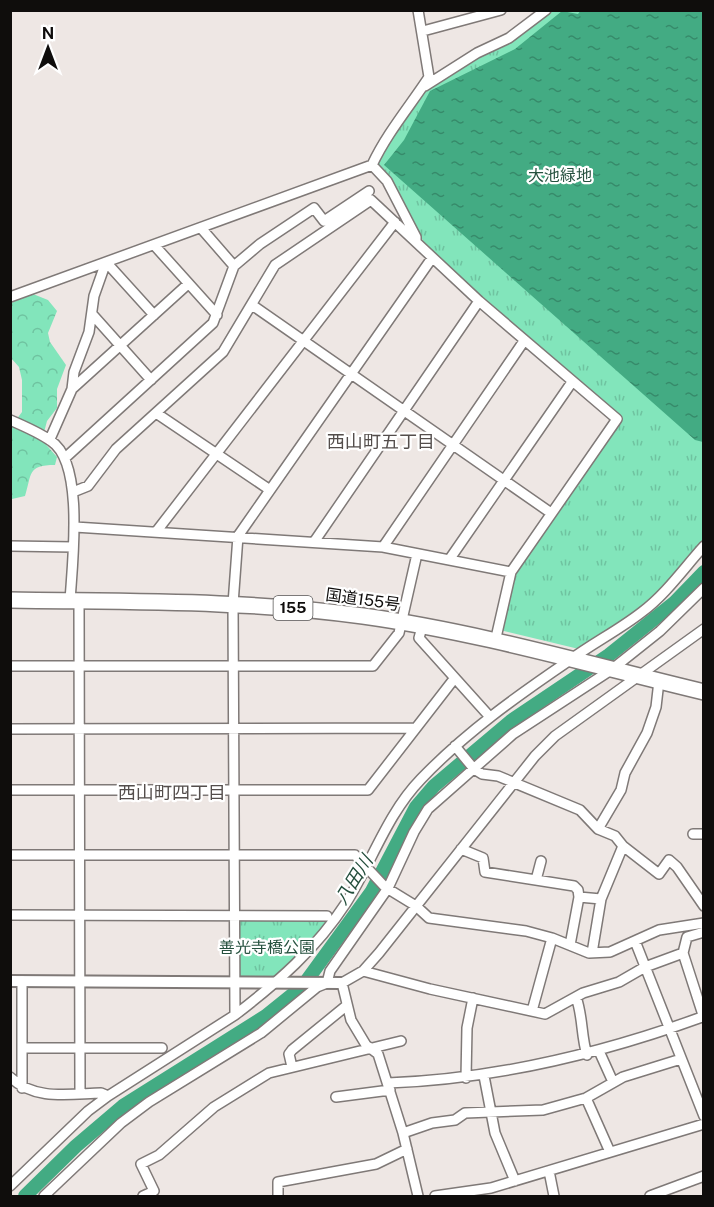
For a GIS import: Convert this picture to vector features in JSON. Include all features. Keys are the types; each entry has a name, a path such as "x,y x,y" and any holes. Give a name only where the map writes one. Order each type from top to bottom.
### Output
{"highway":[{"name":"国道155号","path":"10,600 233,604 319,611 403,623 495,642 704,692"}],"street":[{"path":"418,10 429,77 423,87"},
{"path":"423,31 501,10"},
{"path":"10,297 372,165 382,143 400,122 412,97 423,87 477,53 509,38 546,10"},
{"path":"372,165 387,181 416,237 416,242"},
{"path":"65,458 213,323 234,266 260,244 314,208 324,221 369,191"},
{"path":"73,492 88,486 116,449 223,352 275,265 371,200 479,301 617,419 511,572 495,642"},
{"path":"156,532 395,222"},
{"path":"201,228 234,266"},
{"path":"155,246 217,315"},
{"path":"235,1015 233,604 238,536 432,258"},
{"path":"50,440 72,389 74,372 92,314 94,296 106,262"},
{"path":"106,262 154,315"},
{"path":"72,389 188,284"},
{"path":"314,542 479,301"},
{"path":"252,305 551,513"},
{"path":"92,314 151,380"},
{"path":"383,547 524,341"},
{"path":"449,560 572,382"},
{"path":"156,413 270,490"},
{"path":"10,420 50,440 65,458 73,492 80,729 80,1093"},
{"path":"75,527 383,547 511,572"},
{"path":"10,546 73,547"},
{"path":"10,1186 88,1111 235,1015 278,982 325,933 367,869 396,808 455,747 490,717 643,611 670,585 704,546"},
{"path":"10,666 373,666 399,633 403,623 417,554"},
{"path":"327,983 330,971 387,887 428,809 513,734 611,669 660,631 704,588"},
{"path":"422,627 419,638 490,717"},
{"path":"22,1088 22,1048 16,981 342,983 363,971 513,782 555,736 704,629"},
{"path":"10,790 369,790 454,679"},
{"path":"598,829 621,790 625,773 647,733 656,707 659,681"},
{"path":"10,729 416,728"},
{"path":"455,747 473,768 580,810 598,829 615,836 623,846 659,873 669,860 677,867 704,906"},
{"path":"592,953 601,899 623,846"},
{"path":"461,849 483,858 485,872 574,886 578,890 579,897 570,945"},
{"path":"10,855 355,855 387,887 416,906 429,918 526,931 592,953 610,952 659,930 704,923"},
{"path":"536,880 541,861"},
{"path":"579,897 601,899"},
{"path":"10,915 327,916"},
{"path":"336,1097 389,1087 484,1076 587,1055 703,1017 683,953 687,937 704,932"},
{"path":"532,1011 552,938"},
{"path":"635,941 704,1116"},
{"path":"363,971 545,1014 576,997 619,982 645,967 683,953"},
{"path":"44,1197 130,1116 261,1033 317,987 327,983"},
{"path":"342,983 346,1006 366,1045 372,1047 378,1054 403,1133 418,1197"},
{"path":"576,997 581,1011 582,1037 587,1055"},
{"path":"466,1078 467,1028 473,998"},
{"path":"292,1067 290,1054 292,1050 346,1006"},
{"path":"144,1197 154,1191 141,1164 159,1155 214,1107 269,1073 401,1041"},
{"path":"22,1048 162,1048"},
{"path":"599,1051 613,1082"},
{"path":"403,1133 432,1123 455,1120 465,1113 543,1110 586,1098 613,1082 681,1059"},
{"path":"484,1076 499,1144 515,1181"},
{"path":"10,1077 22,1088 40,1094 102,1093 108,1096"},
{"path":"586,1098 610,1152"},
{"path":"435,1197 490,1192 515,1181 704,1124"},
{"path":"278,1197 278,1182 376,1164 407,1149"},
{"path":"549,1171 554,1197"},
{"path":"650,1197 704,1176"}],"green space":[{"name":"大池緑地","path":"550,11 703,11 703,542 641,610 583,650 500,630 511,585 518,568 621,419 485,302 427,248 385,171 376,163 385,145 402,124 414,98"},
{"path":"33,294 48,300 57,311 48,333 50,342 66,365 57,389 57,408 47,421 42,440 57,457 55,465 39,467 32,472 25,496 12,499 10,428 22,412 22,380 19,367 11,358 11,303"},
{"name":"善光寺橋公園","path":"238,917 333,917 326,928 276,978 238,975"}],"water":[{"name":"大池緑地","path":"581,10 703,11 703,442 695,440 384,165 404,140 430,91 515,49 562,11 578,14"}],"waterway":[{"name":"八田川","path":"25,1196 76,1146 123,1106 266,1016 302,987 372,891 416,807 434,786 511,721 609,655 674,603 704,572"}],"district":[{"name":"西山町五丁目","path":"381,442"},
{"name":"西山町四丁目","path":"172,793"}]}
